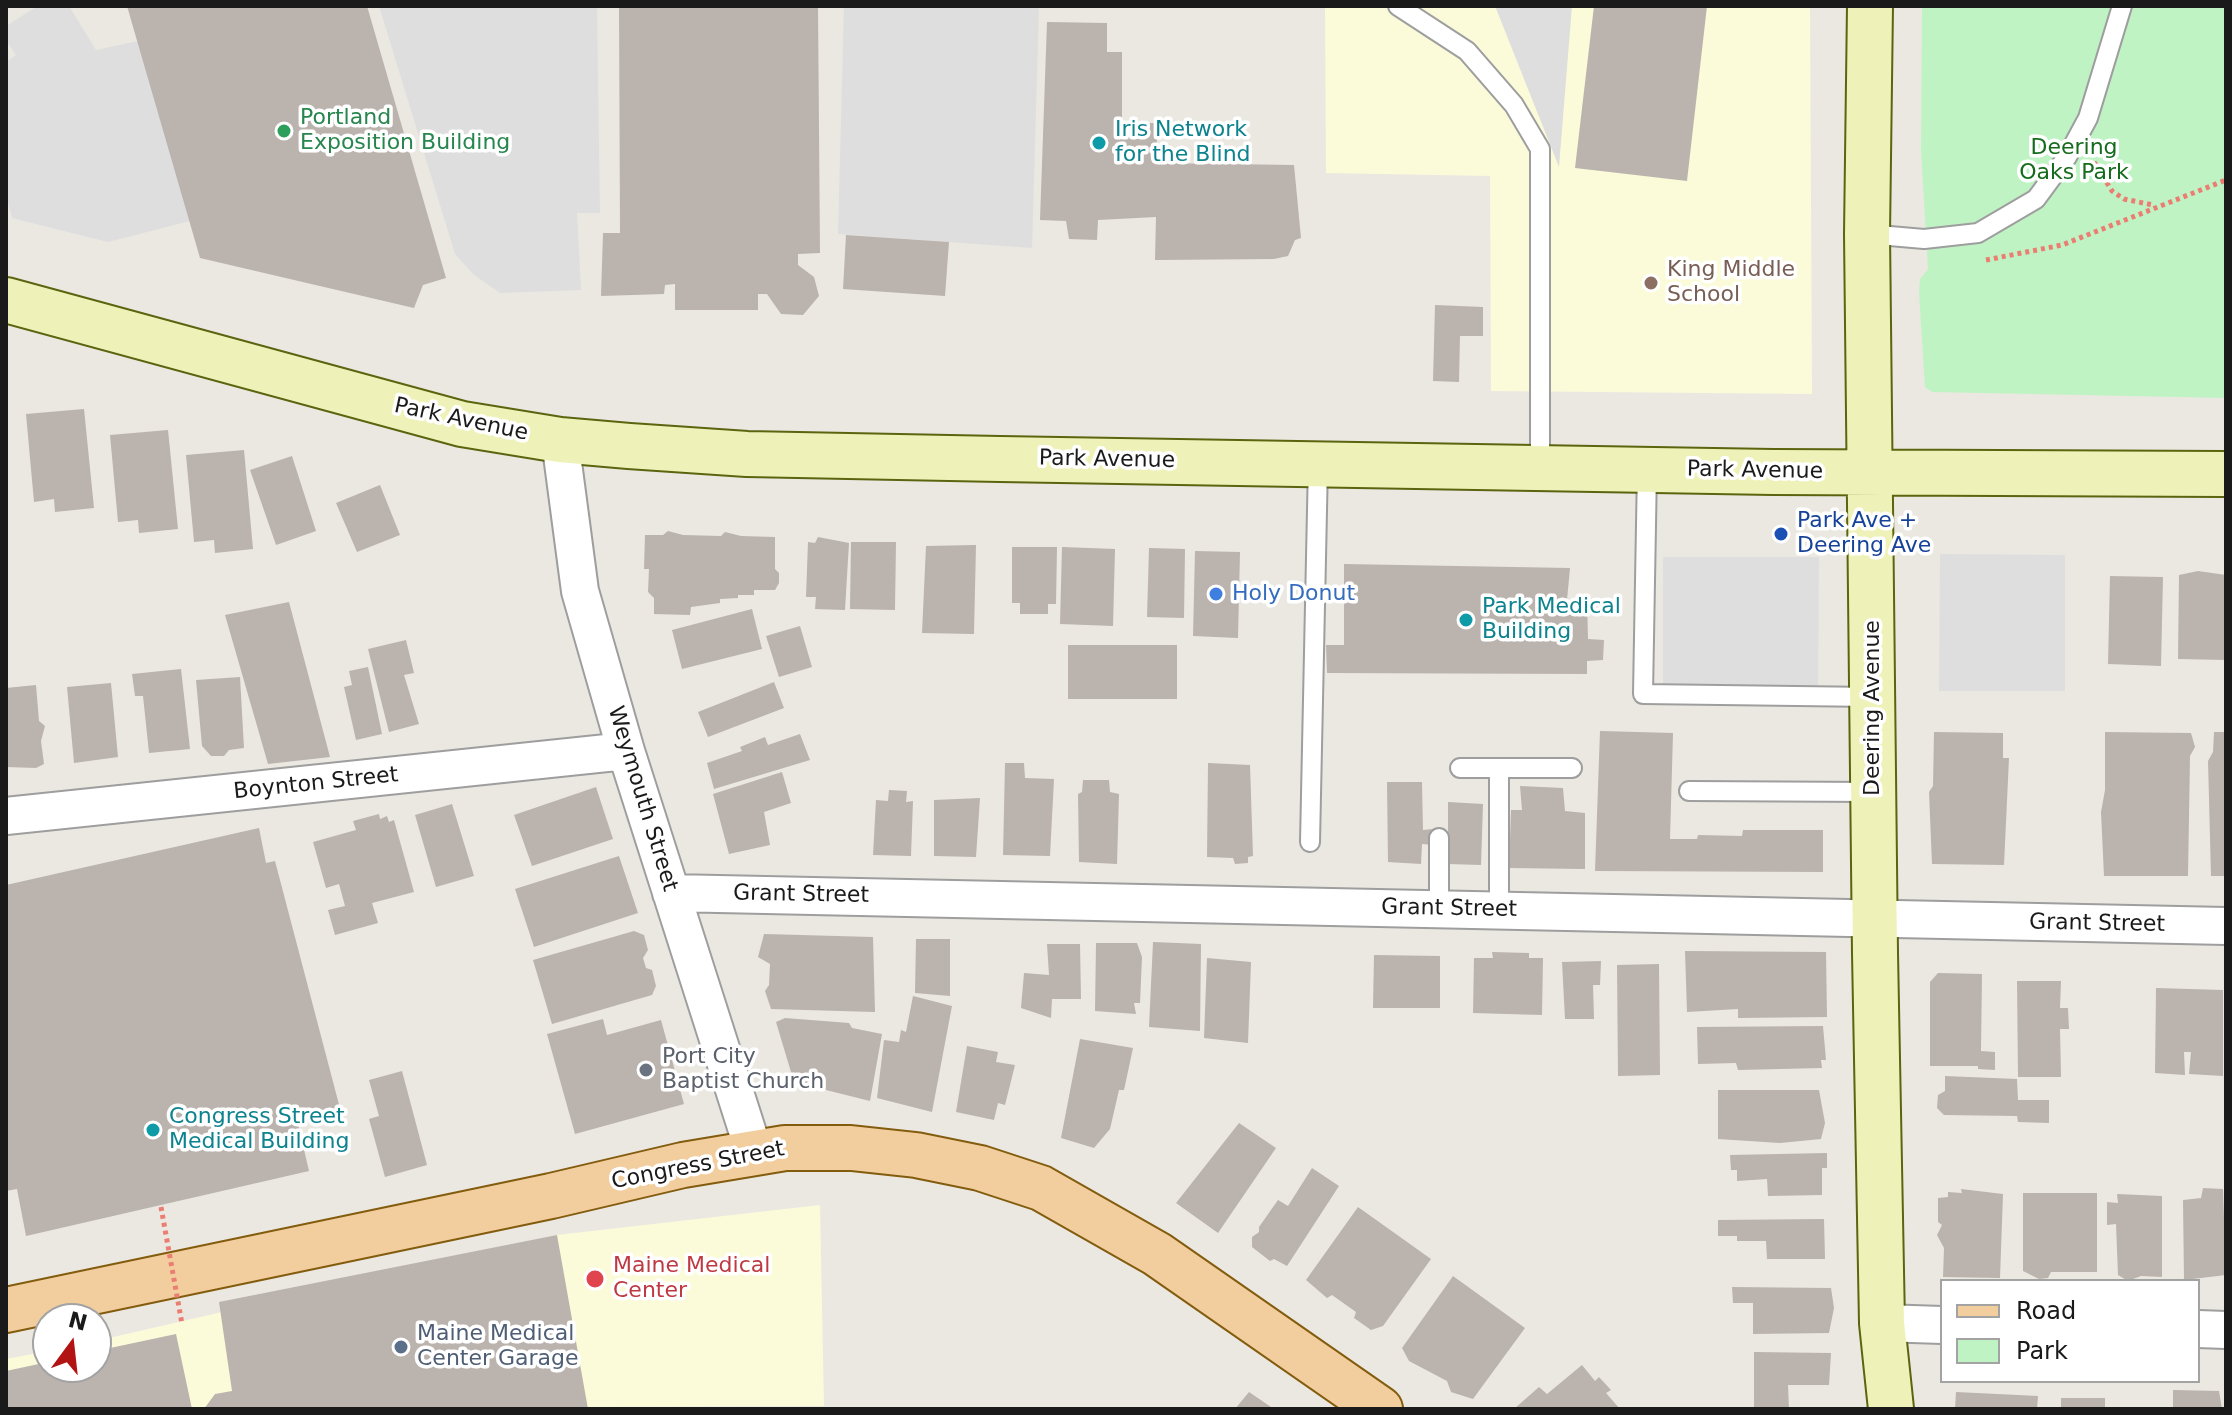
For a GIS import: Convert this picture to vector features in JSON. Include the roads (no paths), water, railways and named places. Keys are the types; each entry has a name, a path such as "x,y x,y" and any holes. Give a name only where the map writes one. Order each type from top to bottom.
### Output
{"main road":[{"name":"Deering Avenue","path":"1870,6 1867,234 1874,920 1882,1323 1891,1409"},
{"name":"Park Avenue","path":"6,300 392,407 462,424 560,440 747,454 1871,473 2226,474"},
{"name":"Congress Street","path":"6,1310 754,1152 851,1148 916,1155 980,1168 1041,1188 1157,1254 1380,1409"}],"street":[{"name":"Weymouth Street","path":"560,440 580,591 626,751 754,1152"},
{"name":"Boynton Street","path":"6,816 626,751"},
{"name":"Grant Street","path":"671,893 2226,926"},
{"path":"1882,1323 1940,1325"},
{"path":"2200,1329 2226,1330"}],"lane":[{"path":"1398,6 1467,51 1514,105 1540,149 1540,467"},
{"path":"1867,234 1924,239 1978,233 2027,207 2044,190 2067,157 2088,118 2122,6"},
{"path":"1310,842 1318,463"},
{"path":"1647,469 1643,694 1873,697"},
{"path":"1460,768 1572,768"},
{"path":"1499,768 1499,910"},
{"path":"1689,791 1874,792"},
{"path":"1439,838 1439,909"}],"place":[{"name":"Portland Exposition Building","path":"284,131"},
{"name":"Iris Network for the Blind","path":"1099,143"},
{"name":"King Middle School","path":"1651,283"},
{"name":"Park Ave + Deering Ave","path":"1781,534"},
{"name":"Holy Donut","path":"1216,594"},
{"name":"Park Medical Building","path":"1466,620"},
{"name":"Port City Baptist Church","path":"646,1070"},
{"name":"Congress Street Medical Building","path":"153,1130"},
{"name":"Maine Medical Center","path":"595,1279"},
{"name":"Maine Medical Center Garage","path":"401,1347"}],"park label":[{"name":"Deering Oaks Park","path":"2074,160"}]}
